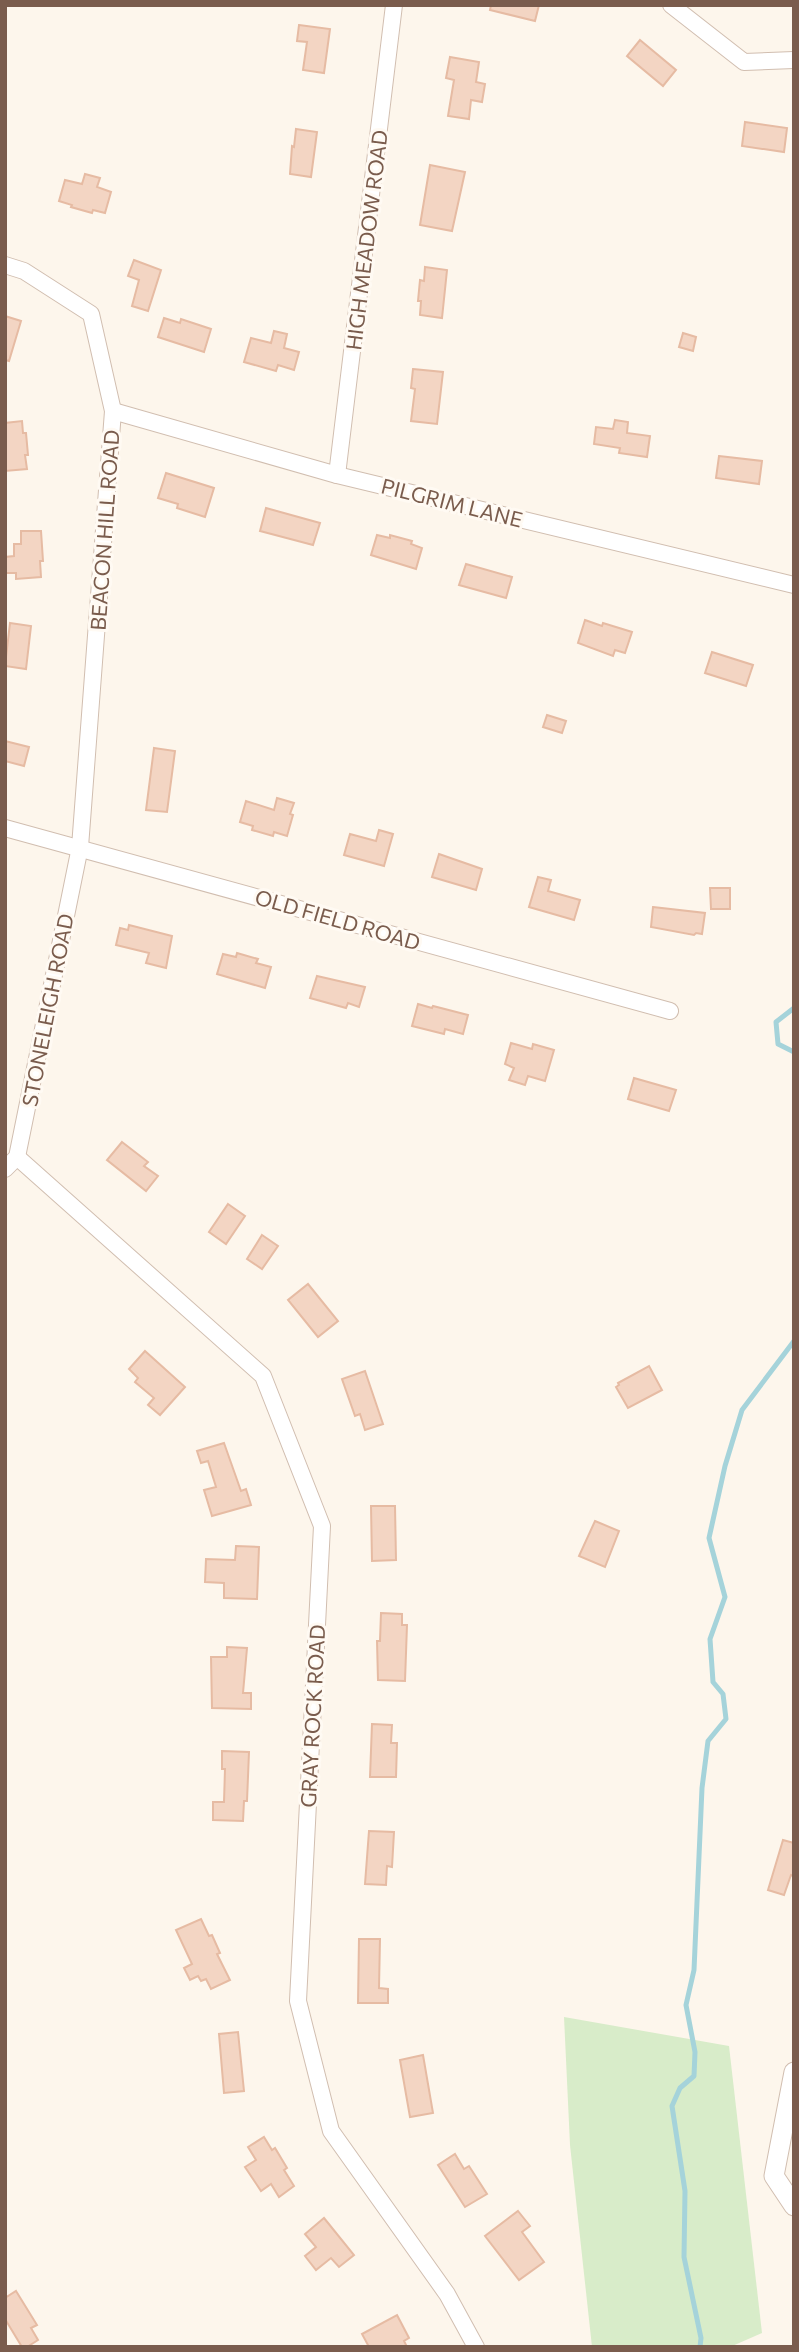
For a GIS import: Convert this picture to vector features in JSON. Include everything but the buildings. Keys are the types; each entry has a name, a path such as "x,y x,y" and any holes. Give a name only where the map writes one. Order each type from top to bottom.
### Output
{"street":[{"name":"HIGH MEADOW ROAD","path":"337,475 394,5"},
{"path":"671,5 744,62 794,60"},
{"name":"BEACON HILL ROAD","path":"5,265 24,271 91,314 113,411 80,847"},
{"name":"PILGRIM LANE","path":"113,411 337,475 794,584"},
{"name":"OLD FIELD ROAD","path":"5,828 670,1011"},
{"name":"STONELEIGH ROAD","path":"17,1157 80,847"},
{"path":"5,1169 17,1157"},
{"name":"GRAY ROCK ROAD","path":"17,1157 263,1376 322,1525 298,2001 331,2131 447,2294 476,2347"},
{"path":"794,2072 774,2176 794,2206"}],"green space":[{"path":"564,2017 729,2046 762,2333 730,2347 592,2347 570,2145"}],"waterway":[{"path":"794,1008 776,1022 778,1044 794,1052"},
{"path":"700,2347 701,2338 684,2257 685,2191 672,2106 680,2088 694,2076 695,2052 686,2005 694,1970 702,1788 708,1741 726,1719 723,1694 713,1682 710,1639 725,1597 709,1538 725,1466 742,1410 794,1341"}]}
